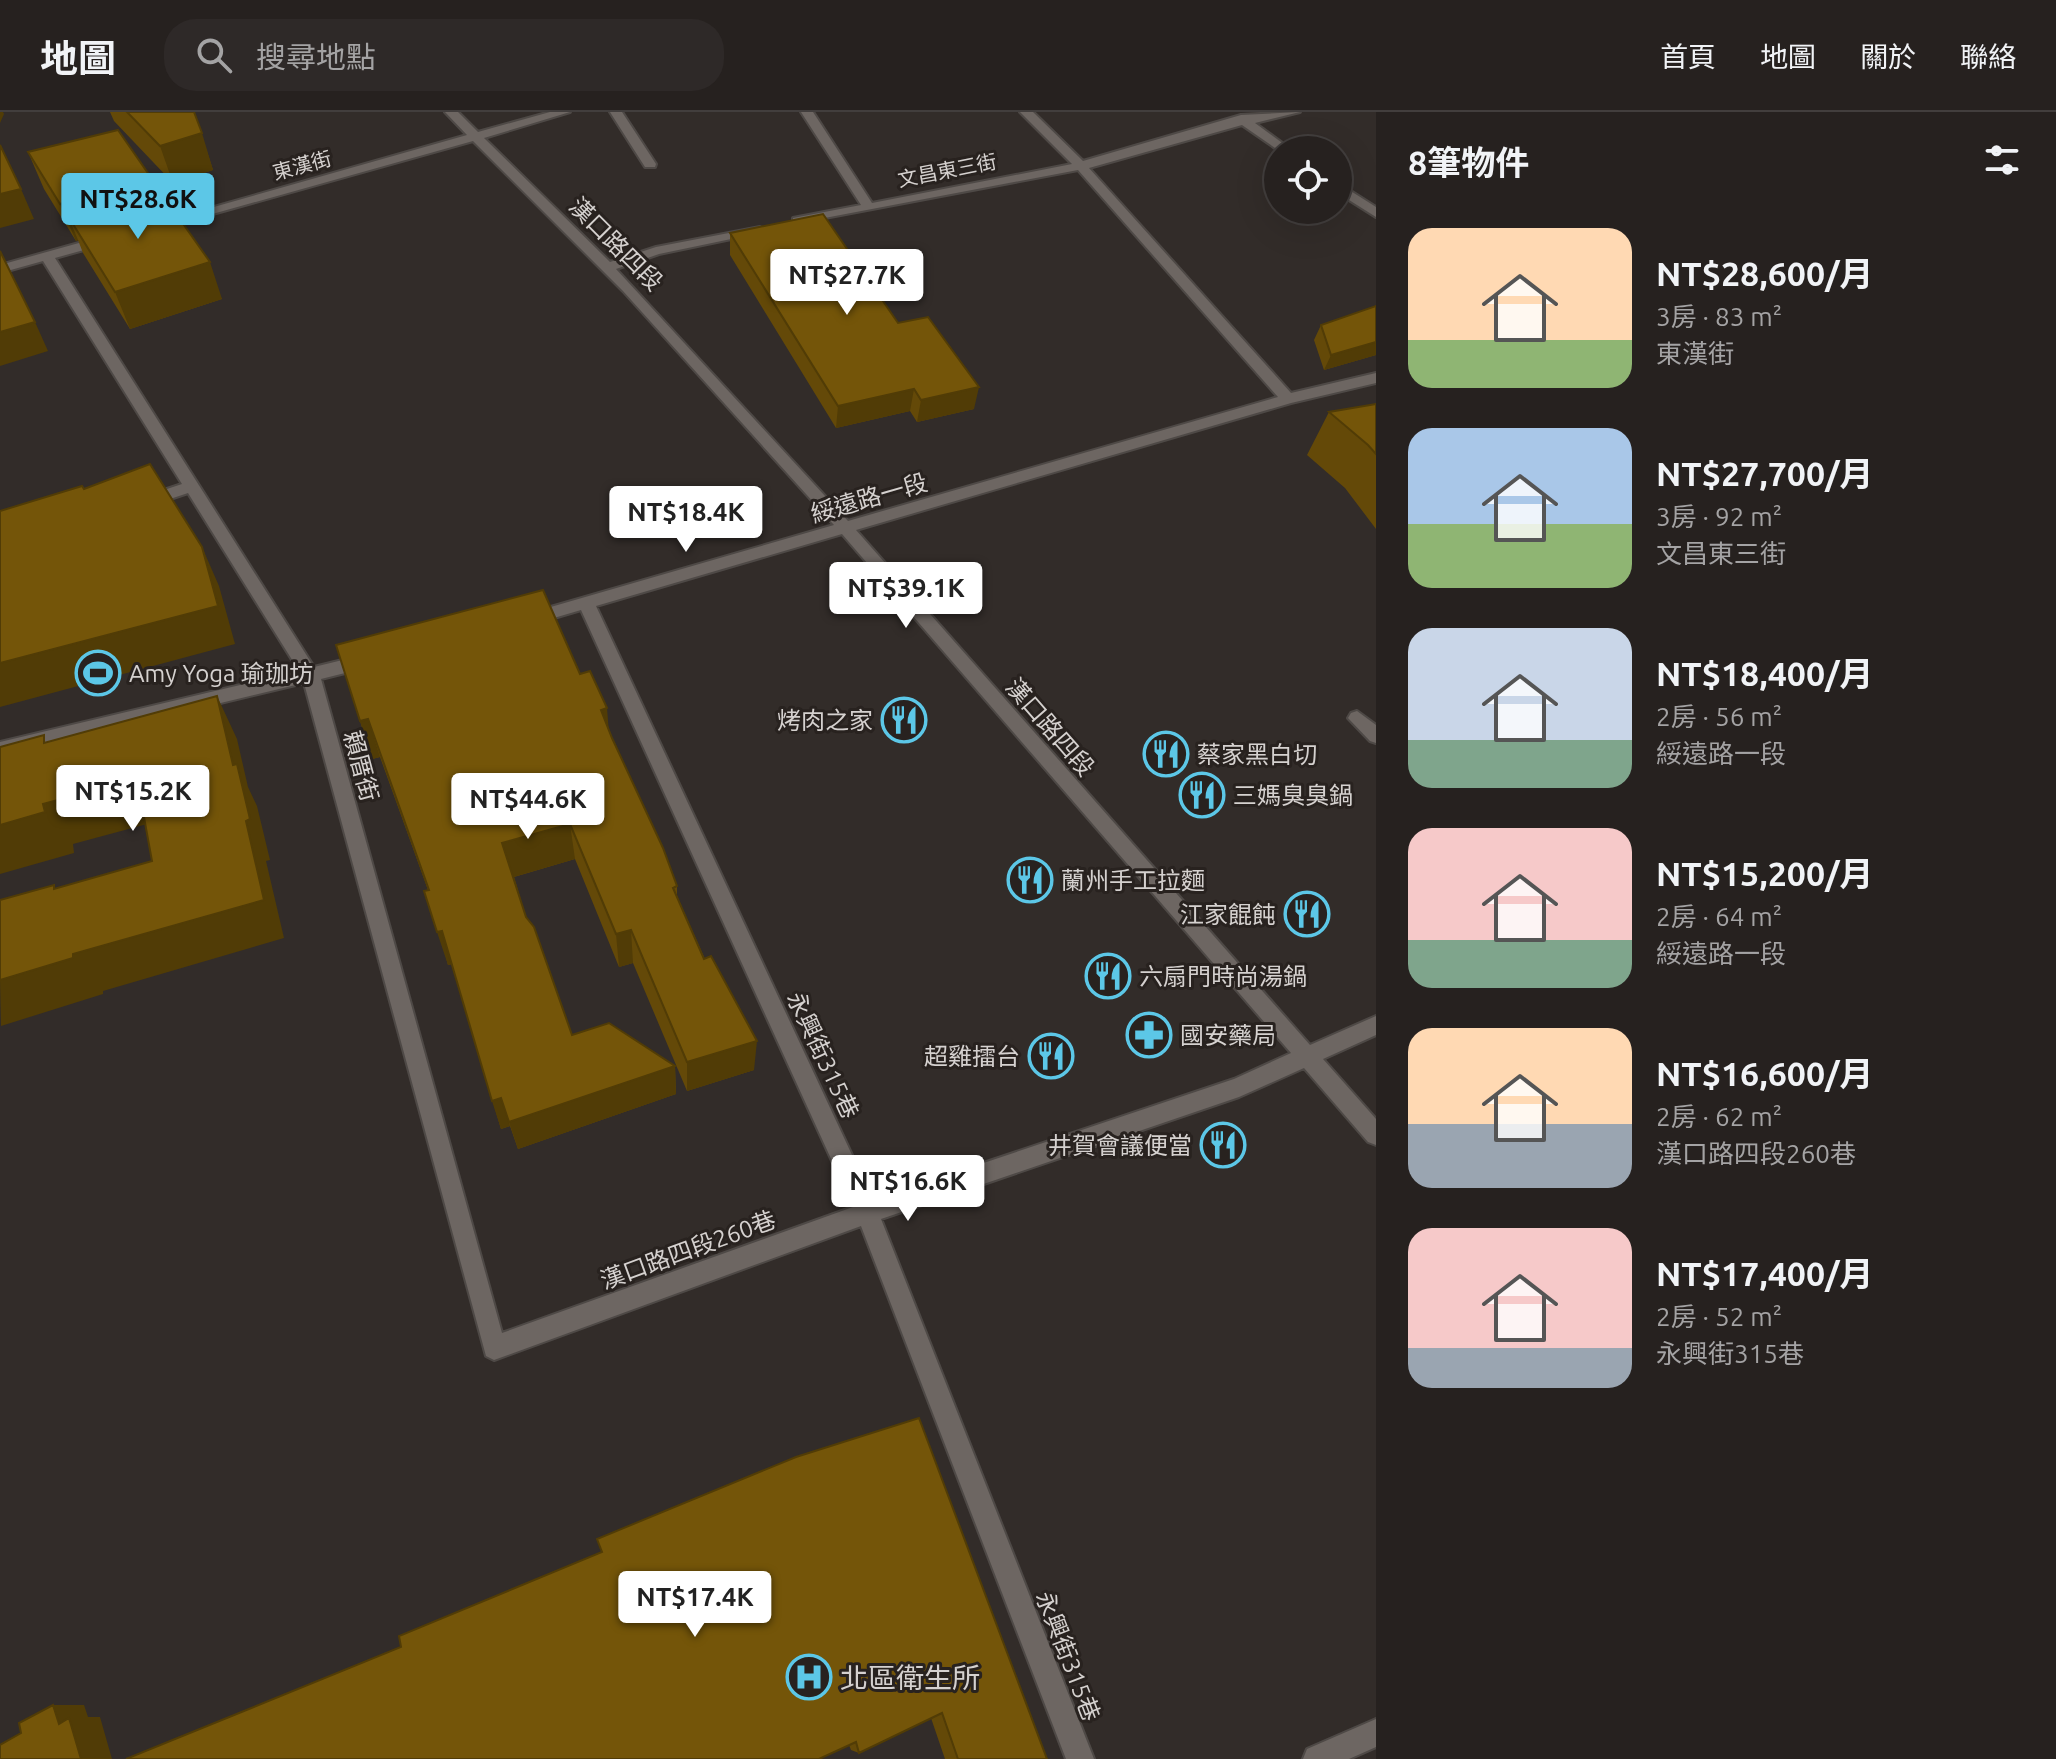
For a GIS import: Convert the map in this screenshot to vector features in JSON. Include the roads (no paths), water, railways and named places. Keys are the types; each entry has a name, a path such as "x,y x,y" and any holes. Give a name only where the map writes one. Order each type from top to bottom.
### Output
{"street":[{"name":"漢口路四段","path":"451,112 608,267 803,480 1376,1135"},
{"name":"東漢街","path":"145,229 564,112"},
{"path":"616,112 650,164"},
{"path":"807,112 868,206"},
{"path":"1026,112 1081,166 1288,399"},
{"path":"1231,112 1266,136"},
{"name":"文昌東三街","path":"608,267 656,251 868,206 1081,166 1221,125 1294,112"},
{"path":"1352,197 1376,213"},
{"path":"0,269 115,237"},
{"name":"賴厝街","path":"47,256 311,676 494,1348"},
{"name":"綏遠路一段","path":"510,624 587,605 1288,399 1376,378"},
{"path":"133,506 192,486"},
{"name":"永興街315巷","path":"587,605 867,1213 1080,1759"},
{"path":"0,749 388,656"},
{"path":"1357,718 1376,736"},
{"name":"漢口路四段260巷","path":"494,1348 867,1213 1239,1087 1307,1059 1376,1025"},
{"path":"1317,1759 1376,1733"}],"place":[{"name":"Amy Yoga 瑜珈坊","path":"98,673"},
{"name":"烤肉之家","path":"904,720"},
{"name":"蔡家黑白切","path":"1166,754"},
{"name":"三媽臭臭鍋","path":"1202,795"},
{"name":"蘭州手工拉麵","path":"1030,880"},
{"name":"江家餛飩","path":"1307,914"},
{"name":"六扇門時尚湯鍋","path":"1108,976"},
{"name":"國安藥局","path":"1149,1035"},
{"name":"超雞擂台","path":"1051,1056"},
{"name":"井賀會議便當","path":"1223,1145"},
{"name":"北區衛生所","path":"809,1677"}]}
